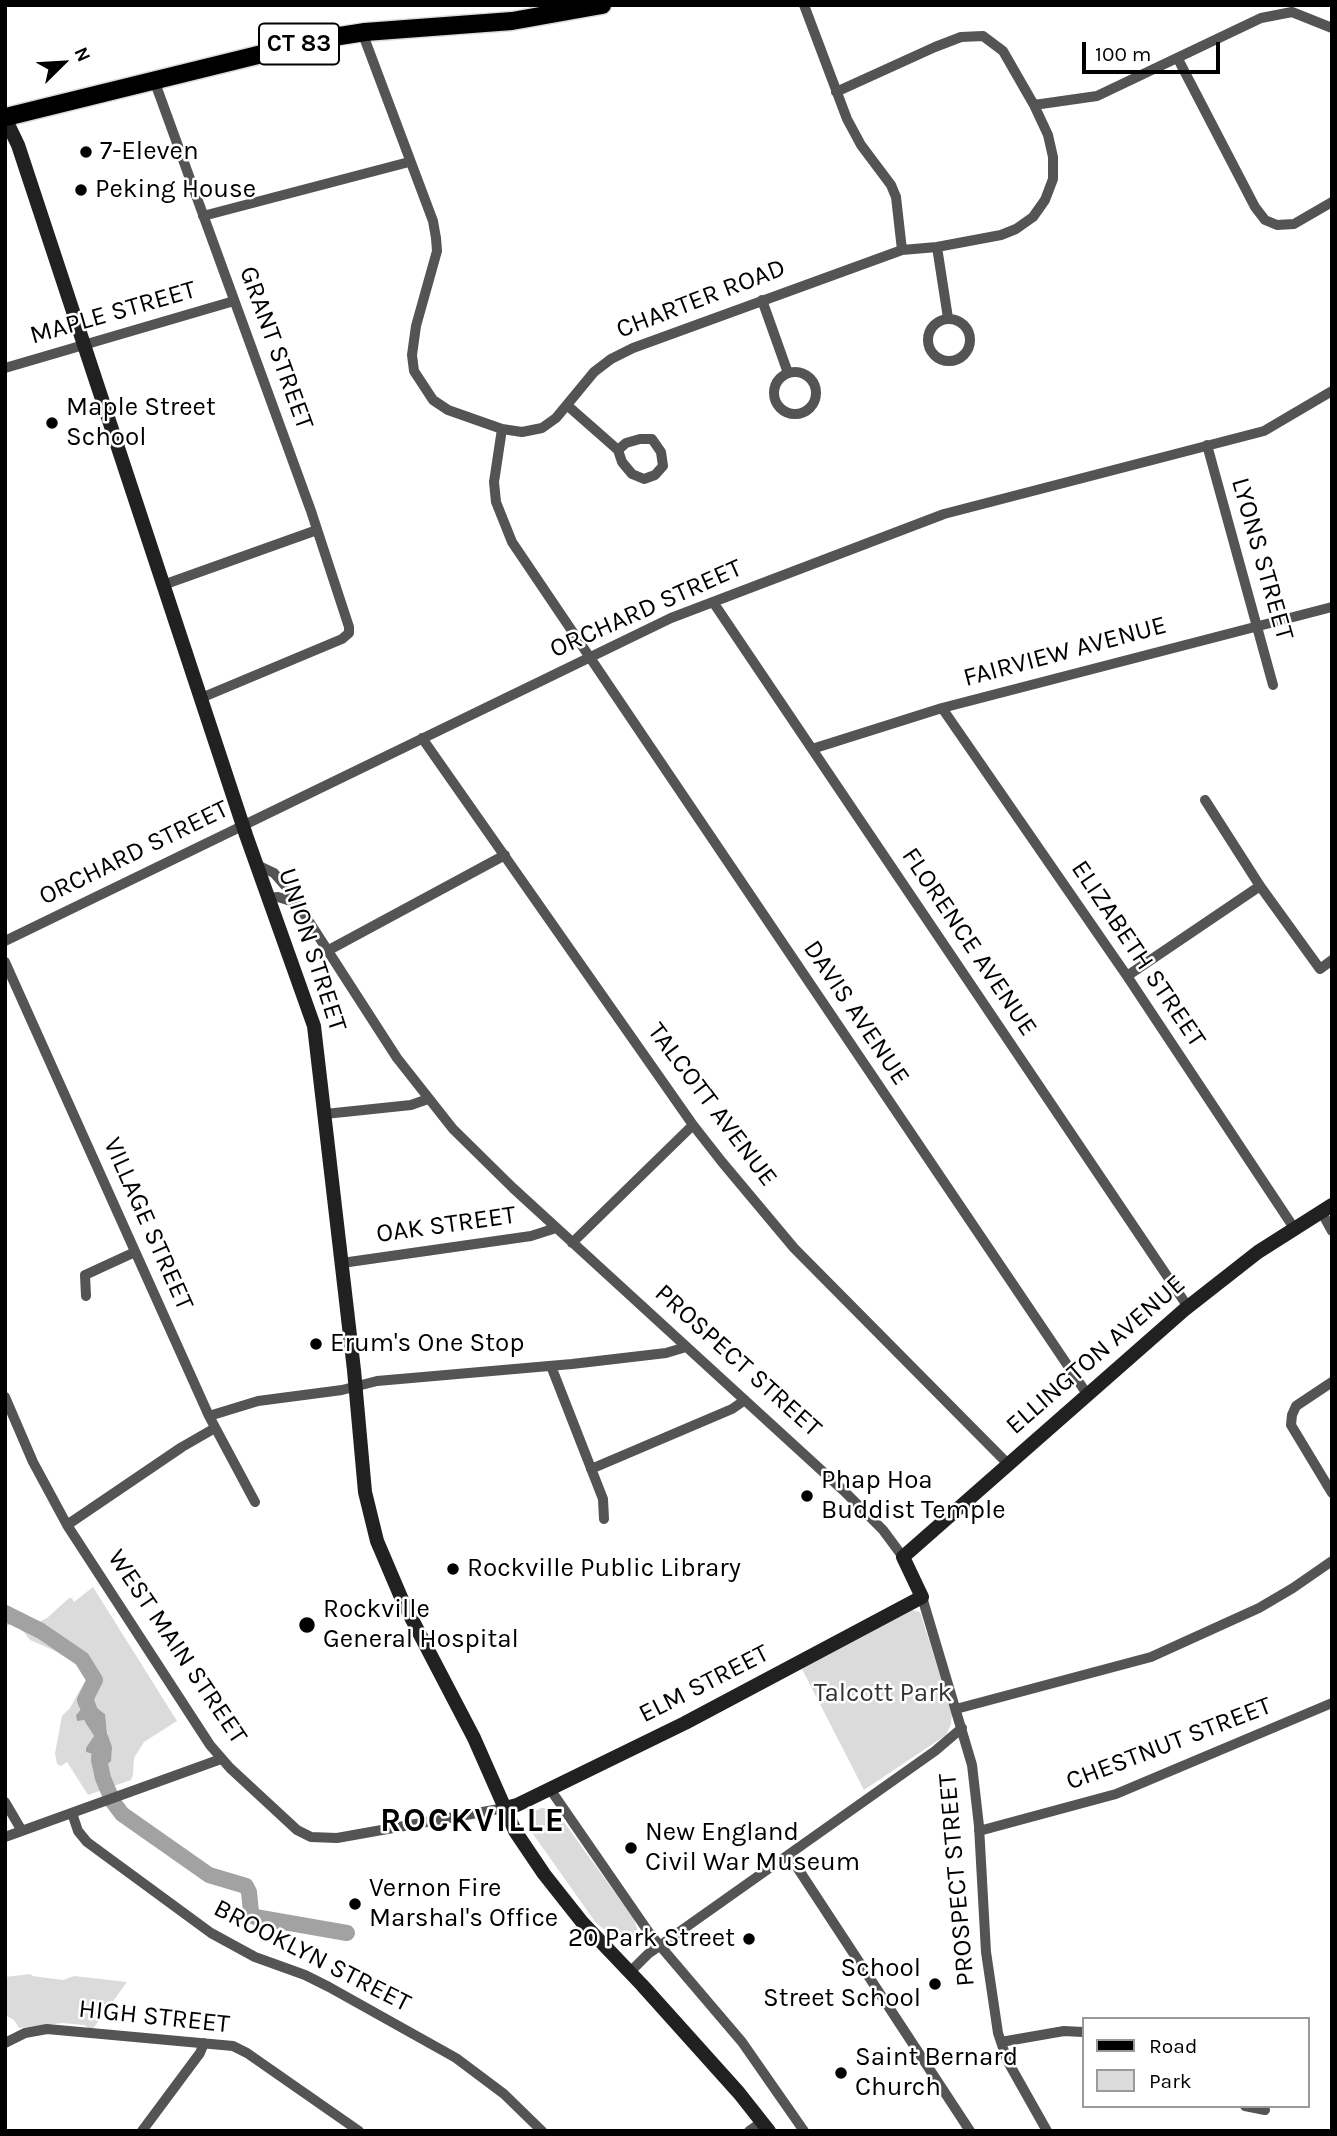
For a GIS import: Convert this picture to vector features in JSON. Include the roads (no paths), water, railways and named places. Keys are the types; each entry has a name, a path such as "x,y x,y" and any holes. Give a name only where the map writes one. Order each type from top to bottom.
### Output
{"main road":[{"name":"CT 83","path":"6,117 327,37 512,21 601,5"},
{"name":"UNION STREET","path":"6,117 18,145 243,826 314,1026 356,1387 365,1492 377,1541 404,1602 474,1738 505,1808"},
{"name":"ELLINGTON AVENUE","path":"904,1557 1188,1307 1242,1264 1326,1208"},
{"name":"PROSPECT STREET","path":"904,1557 922,1597"},
{"name":"ELM STREET","path":"505,1808 517,1805 685,1723 922,1597"},
{"path":"505,1808 515,1831 562,1898 739,2093 765,2126"}],"street":[{"path":"804,5 836,92 861,145 891,185 896,197 902,250"},
{"path":"1034,105 1097,96 1178,59 1245,24 1292,9 1332,28"},
{"name":"CHARTER ROAD","path":"362,32 433,222 437,251 416,326 412,355 414,372 433,400 448,410 502,429 522,432 542,428 556,418 594,372 611,359 633,348 902,250 937,247 1001,235 1016,229 1033,217 1045,200 1053,179 1053,157 1048,135 1003,51 983,36 961,37 836,92"},
{"path":"1178,59 1255,206 1265,220 1277,225 1294,223 1332,202"},
{"name":"GRANT STREET","path":"154,80 317,530 349,633 342,639 201,698"},
{"path":"203,216 409,162"},
{"path":"937,247 948,318"},
{"path":"762,300 788,373"},
{"name":"MAPLE STREET","path":"5,368 234,301"},
{"path":"948,318 962,322 970,334 969,348 965,354 952,361 939,358 930,348 928,341 935,323 948,318"},
{"name":"ORCHARD STREET","path":"5,941 645,630 944,514 1272,428 1332,391"},
{"path":"568,406 618,450 622,462 632,474 644,479 656,475 663,466 661,452 652,439 626,443 618,450"},
{"name":"DAVIS AVENUE","path":"502,429 494,482 496,502 512,542 1087,1394"},
{"name":"LYONS STREET","path":"1207,446 1273,685"},
{"path":"163,585 317,530"},
{"name":"FLORENCE AVENUE","path":"713,602 1188,1307"},
{"name":"FAIRVIEW AVENUE","path":"812,749 942,708 1332,607"},
{"name":"ELIZABETH STREET","path":"942,708 1127,976 1294,1228"},
{"name":"TALCOTT AVENUE","path":"422,738 693,1125 794,1248 1008,1464"},
{"path":"1205,800 1260,886 1320,969 1332,960"},
{"path":"327,951 505,855"},
{"name":"PROSPECT STREET","path":"257,865 280,878 386,1042 428,1099 484,1161 864,1511 904,1557"},
{"path":"1127,976 1260,886"},
{"path":"268,898 278,897 294,902"},
{"name":"VILLAGE STREET","path":"5,962 209,1416 255,1502"},
{"path":"326,1114 411,1105 428,1099"},
{"path":"572,1243 693,1125"},
{"path":"1326,1208 1332,1231"},
{"name":"OAK STREET","path":"342,1263 539,1235 556,1228"},
{"path":"86,1296 85,1275 135,1252"},
{"path":"209,1416 258,1401 383,1381 551,1366 657,1354 685,1347"},
{"path":"551,1366 604,1503 604,1518"},
{"path":"1332,1382 1297,1406 1292,1415 1292,1425 1332,1493"},
{"name":"WEST MAIN STREET","path":"5,1397 33,1462 67,1525 187,1711 221,1759 288,1822 311,1837 337,1838 505,1808"},
{"path":"591,1469 732,1409 745,1400"},
{"path":"67,1525 181,1447 215,1428"},
{"path":"956,1709 1151,1657 1259,1608 1332,1561"},
{"name":"PROSPECT STREET","path":"922,1597 972,1765 986,1952 1001,2042 1012,2069 1044,2129"},
{"name":"CHESTNUT STREET","path":"979,1831 1115,1794 1332,1703"},
{"path":"630,1972 660,1946 935,1751 962,1728"},
{"path":"5,1837 221,1759"},
{"path":"550,1789 660,1946 742,2042 803,2131"},
{"path":"5,1802 22,1830"},
{"name":"BROOKLYN STREET","path":"72,1813 78,1831 87,1842 211,1933 248,1954 329,1987 456,2058 498,2089 542,2131"},
{"path":"789,1855 970,2131"},
{"name":"HIGH STREET","path":"5,2043 25,2033 47,2029 233,2046 359,2131"},
{"path":"1001,2042 1064,2031 1082,2032"},
{"path":"142,2131 200,2053 204,2043"},
{"path":"1255,2108 1265,2110"},
{"path":"748,2131 765,2126"}],"waterway":[{"path":"5,1613 41,1631 82,1659 95,1680 85,1700 94,1721"},
{"path":"100,1746 99,1760 103,1778 113,1802 122,1814 209,1875 246,1886 251,1912 255,1917 347,1933"}],"place":[{"name":"7-Eleven","path":"86,152"},
{"name":"Peking House","path":"81,190"},
{"name":"Maple Street School","path":"52,423"},
{"name":"Erum's One Stop","path":"316,1344"},
{"name":"Phap Hoa Buddist Temple","path":"807,1496"},
{"name":"Rockville Public Library","path":"453,1569"},
{"name":"Rockville General Hospital","path":"307,1625"},
{"name":"New England Civil War Museum","path":"631,1848"},
{"name":"Vernon Fire Marshal's Office","path":"355,1904"},
{"name":"20 Park Street","path":"749,1939"},
{"name":"School Street School","path":"935,1984"},
{"name":"Saint Bernard Church","path":"841,2073"}],"district":[{"name":"ROCKVILLE","path":"473,1822"}],"park label":[{"name":"Talcott Park","path":"883,1694"}]}
